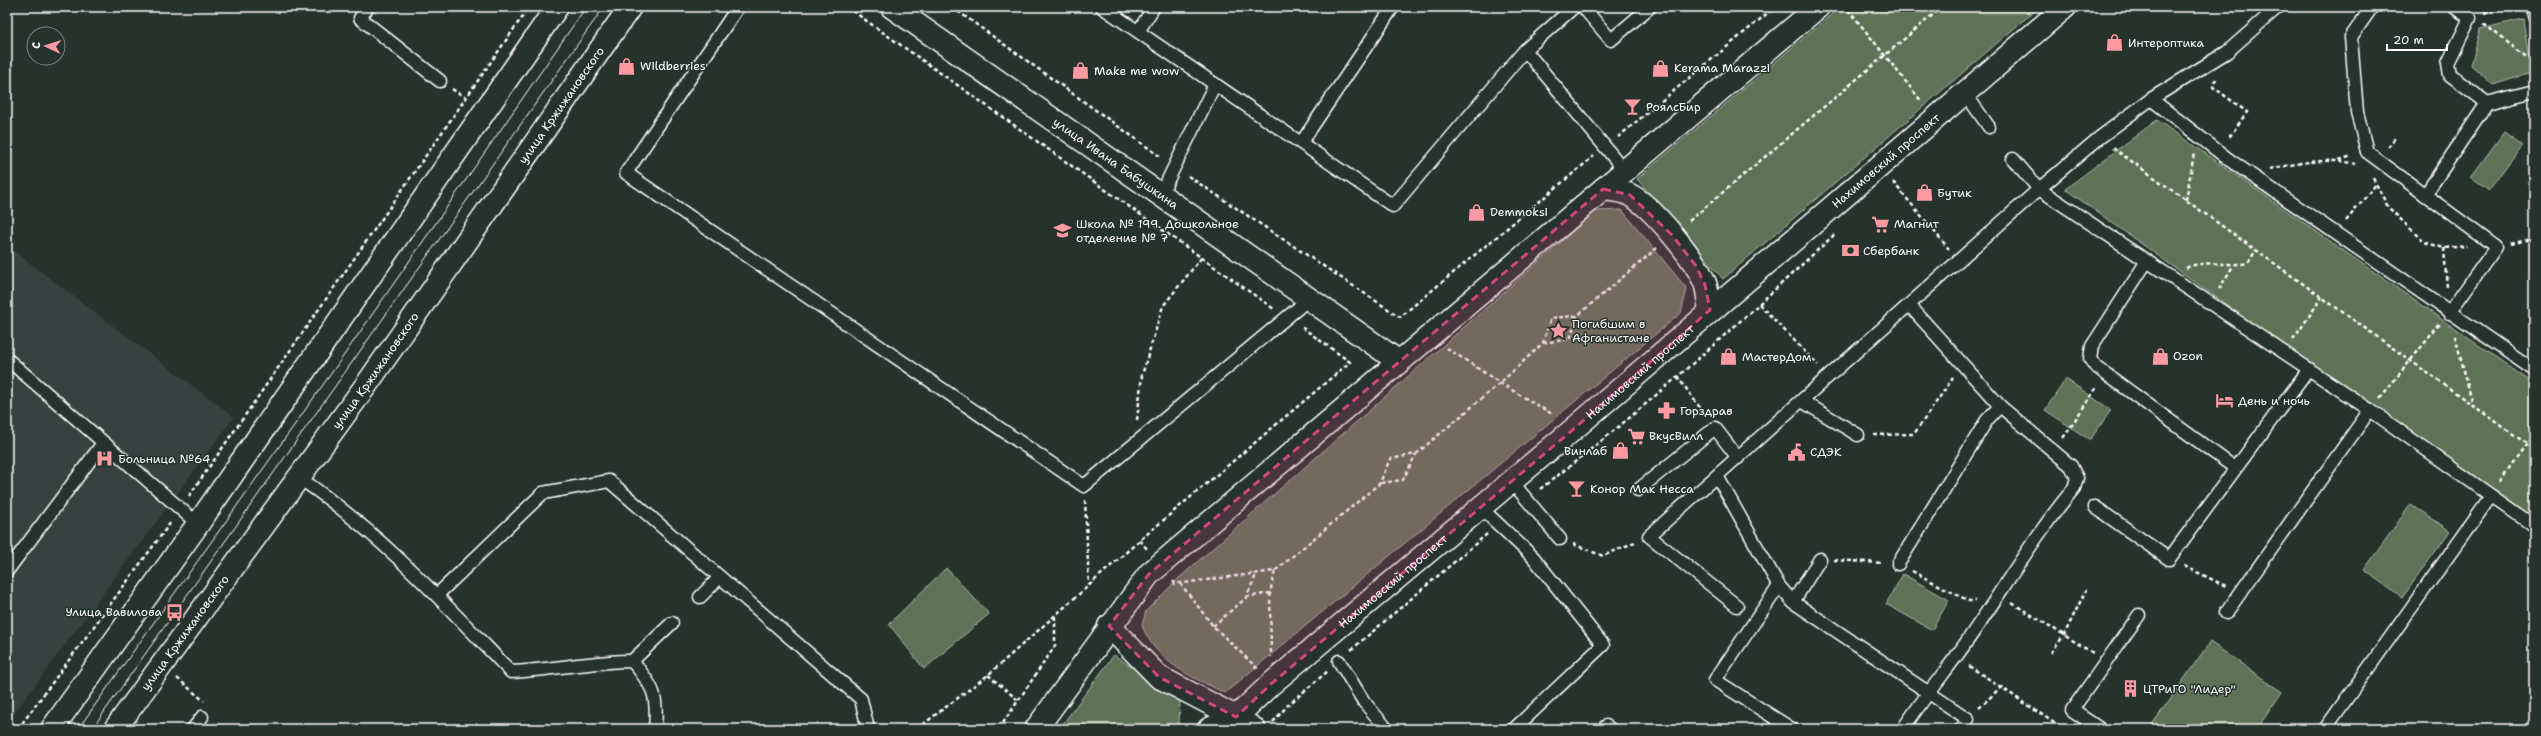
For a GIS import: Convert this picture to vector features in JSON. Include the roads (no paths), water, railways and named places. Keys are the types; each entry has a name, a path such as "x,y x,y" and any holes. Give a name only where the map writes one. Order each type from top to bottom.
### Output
{"street":[{"path":"52,729 198,524 557,7"},
{"name":"улица Кржижановского","path":"115,729 367,384 630,7"},
{"name":"улица Ивана Бабушкина","path":"892,7 1398,361"},
{"path":"1036,729 1109,626 1154,569 1818,7"},
{"name":"Нахимовский проспект","path":"1209,729 1245,723 1271,684 1512,482 1710,310 2065,7"},
{"path":"1603,189 1620,191 1630,195 1672,235 1699,272 1705,285 1710,310"},
{"path":"1109,626 1159,676 1245,723"}],"lane":[{"path":"368,7 360,18 440,81"},
{"path":"738,7 626,173 1084,486 1309,298"},
{"path":"1102,7 1139,30 1393,206 1525,50 1574,7"},
{"path":"1139,30 1154,7"},
{"path":"1301,143 1393,7"},
{"path":"1583,7 1611,40 1650,7"},
{"path":"1737,606 1649,536 1910,306 2039,189 2099,138 2151,99 2226,52 2278,7"},
{"path":"2372,7 2351,37 2357,112 2367,152 2496,247 2449,313"},
{"path":"2454,7 2470,18 2448,63 2450,76 2487,103"},
{"path":"2532,7 2534,16"},
{"path":"1525,50 1625,171"},
{"path":"1161,194 1215,84"},
{"path":"2425,195 2487,103 2534,90"},
{"path":"1965,93 1989,127"},
{"path":"2151,99 2197,136 2249,174 2534,370"},
{"path":"2013,158 2039,189 2370,410 2534,526"},
{"path":"2147,261 2090,350 2092,363 2235,468"},
{"path":"1903,729 1927,692 1955,657 2075,486 2077,478 2075,470 2000,406 1910,306"},
{"path":"7,359 198,524"},
{"path":"2095,507 2169,560 2309,369"},
{"path":"1802,401 1858,435"},
{"path":"1898,564 1987,420 2000,406"},
{"path":"2226,613 2370,410"},
{"path":"1638,490 1715,428 1738,458"},
{"path":"7,571 103,442"},
{"path":"1717,476 1779,586 1793,602 1927,692 1964,724"},
{"path":"298,477 348,513 437,595 511,672 552,670 603,661 632,661 672,623"},
{"path":"437,595 543,493 609,481 861,699 868,729"},
{"path":"1512,482 1560,538"},
{"path":"2325,729 2491,496"},
{"path":"1481,508 1533,557 1603,645 1514,729"},
{"path":"1793,602 1820,559"},
{"path":"700,597 720,578"},
{"path":"1779,586 1714,680 1792,729"},
{"path":"2100,729 2072,710 2139,615"},
{"path":"632,661 650,683 657,707 655,729"},
{"path":"1339,661 1364,702 1387,729"},
{"path":"193,729 202,717"},
{"path":"1604,729 1606,726 1610,729"}],"tram line":[{"path":"78,729 335,368 586,7"},
{"path":"92,729 604,7"}],"place":[{"name":"Интероптика","path":"2115,43"},
{"name":"Wildberries","path":"627,66"},
{"name":"Kerama Marazzi","path":"1661,68"},
{"name":"Make me wow","path":"1081,71"},
{"name":"РоялсБир","path":"1633,107"},
{"name":"Бутик","path":"1924,193"},
{"name":"Demmoksi","path":"1477,212"},
{"name":"Магнит","path":"1881,224"},
{"name":"Школа № 199. Дошкольное отделение № 7","path":"1063,231"},
{"name":"Сбербанк","path":"1850,251"},
{"name":"Погибшим в Афганистане","path":"1559,331"},
{"name":"Ozon","path":"2160,356"},
{"name":"МастерДом","path":"1729,357"},
{"name":"День и ночь","path":"2225,401"},
{"name":"Горздрав","path":"1667,411"},
{"name":"ВкусВилл","path":"1636,436"},
{"name":"Винлаб","path":"1620,451"},
{"name":"СДЭК","path":"1797,452"},
{"name":"Больница №64","path":"105,459"},
{"name":"Конор Мак Несса","path":"1577,489"},
{"name":"Улица Вавилова","path":"175,612"},
{"name":"ЦТРиГО \"Лидер\"","path":"2130,689"}]}
